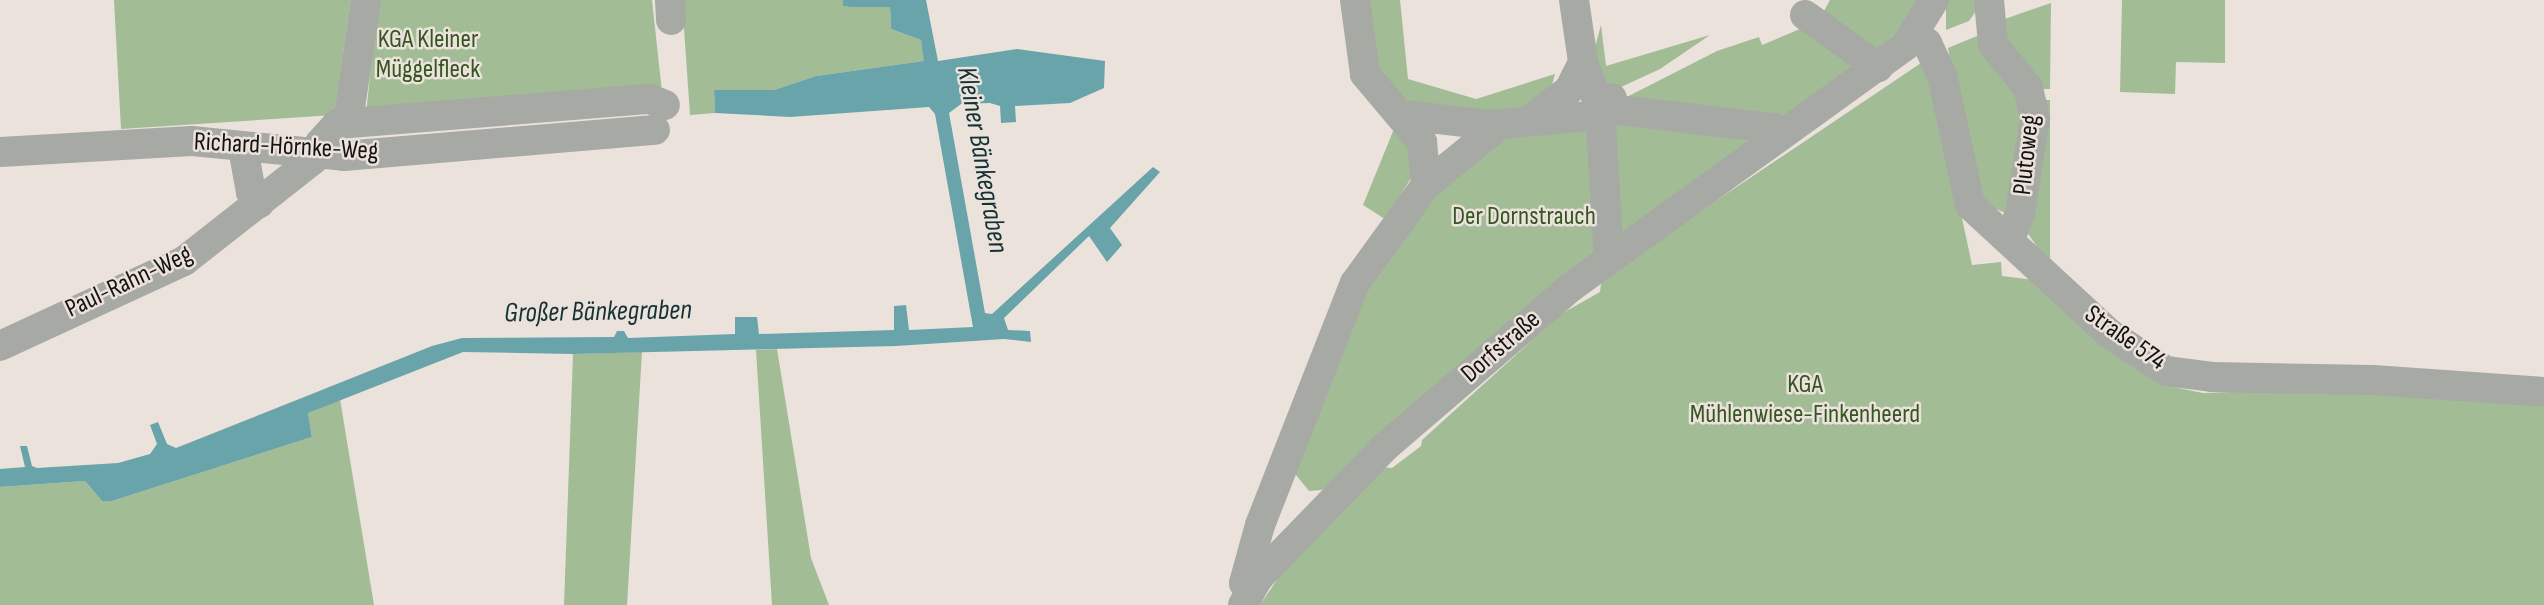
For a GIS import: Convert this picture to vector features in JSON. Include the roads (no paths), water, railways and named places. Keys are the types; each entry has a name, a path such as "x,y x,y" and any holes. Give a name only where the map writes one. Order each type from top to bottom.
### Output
{"street":[{"path":"348,121 366,0"},
{"path":"1355,0 1365,74 1384,101 1403,115 1422,142 1426,186"},
{"path":"1574,0 1596,89 1609,258"},
{"path":"1910,39 1934,0"},
{"name":"Plutoweg","path":"1989,0 1993,44 2028,88 2035,119 2022,201 2010,239"},
{"path":"1805,15 1878,67"},
{"name":"Dorfstraße","path":"1246,598 1385,447 1609,258 1878,67 1910,39"},
{"name":"Straße 574","path":"1910,39 1927,43 1942,75 1970,205 2010,239 2110,334 2166,371 2213,377 2373,380 2544,392"},
{"path":"1403,115 1491,125 1532,118 1589,116 1596,89"},
{"path":"1532,118 1569,90 1596,89 1774,128 1780,136"},
{"name":"Richard-Hörnke-Weg","path":"0,152 163,141 315,154 384,153 660,117 650,100 348,121"},
{"name":"Paul-Rahn-Weg","path":"0,346 184,261 315,154 329,131 348,121"},
{"name":"Dorfstraße","path":"1246,598 1244,583 1253,543 1355,283 1426,186 1491,132 1491,125"},
{"path":"243,148 251,192 259,202"}],"water":[{"path":"843,0 926,0 938,61 1017,49 1105,61 1104,88 1070,103 1015,106 1016,122 1001,123 1000,106 990,103 961,104 949,113 985,313 992,314 1153,167 1160,172 1110,228 1122,245 1107,262 1089,236 1004,318 1008,330 1030,331 1031,342 1004,339 896,346 573,354 463,352 308,413 312,437 112,501 102,501 85,481 0,487 0,469 25,467 20,446 27,446 32,466 37,468 118,463 150,454 157,444 150,425 158,422 167,444 176,448 432,346 462,338 614,337 617,331 624,331 628,338 735,334 735,317 757,317 759,334 894,330 894,306 906,305 909,330 973,327 935,114 929,107 790,117 715,113 714,90 774,90 816,76 924,61 921,40 891,29 890,7 843,6"}],"park label":[{"name":"KGA Kleiner Müggelfleck","path":"428,55"},
{"name":"Der Dornstrauch","path":"1524,217"},
{"name":"KGA Mühlenwiese-Finkenheerd","path":"1805,400"}],"water label":[{"name":"Kleiner Bänkegraben","path":"982,160"},
{"name":"Großer Bänkegraben","path":"598,312"}]}
